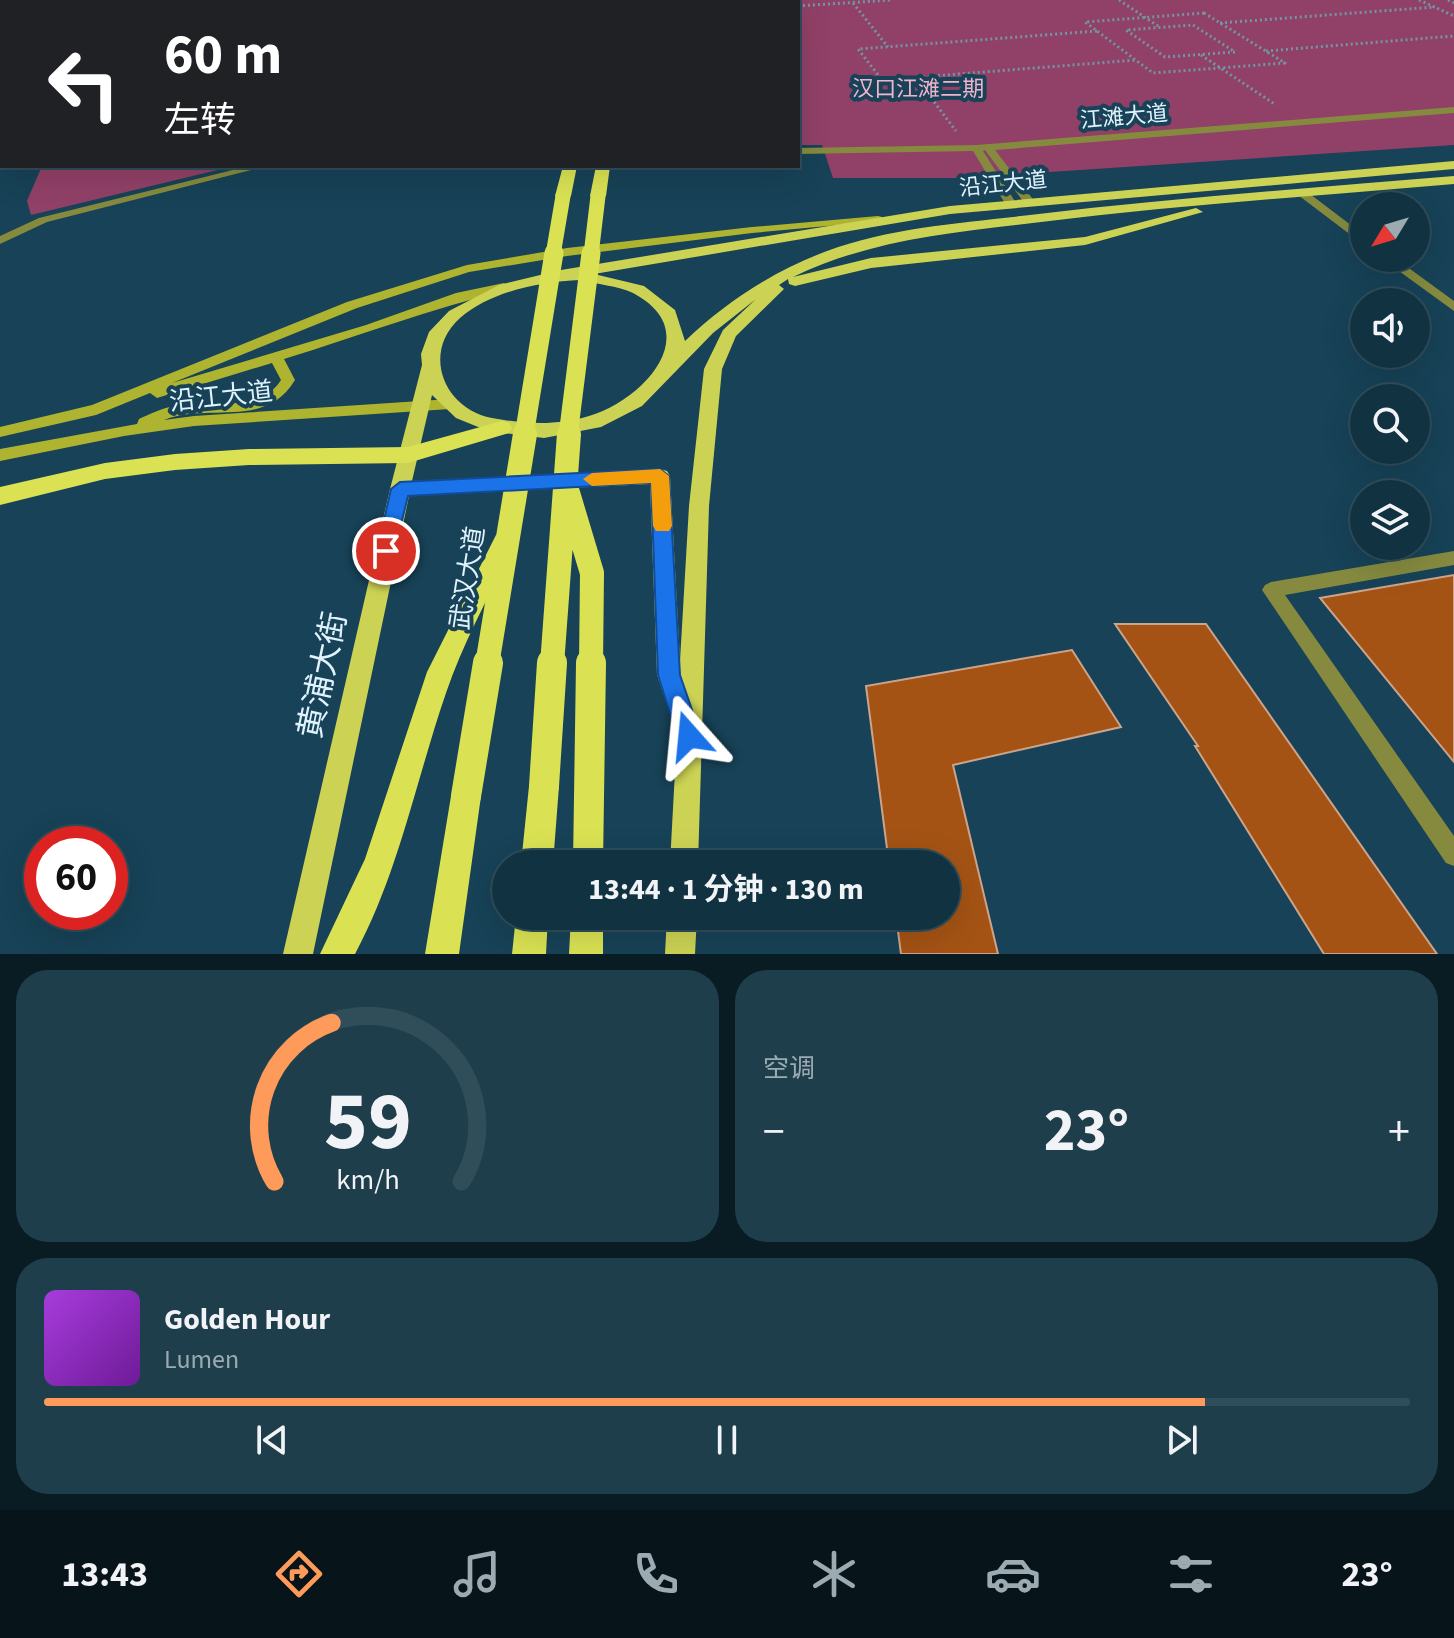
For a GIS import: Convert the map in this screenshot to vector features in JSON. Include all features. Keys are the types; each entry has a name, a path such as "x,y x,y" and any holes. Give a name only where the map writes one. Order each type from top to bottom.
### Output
{"highway":[{"name":"武汉大道","path":"442,954 570,168"},
{"path":"538,850 563,479 603,168"},
{"path":"0,496 105,471 205,460 408,455 502,428"},
{"path":"563,479 592,573 588,850"},
{"path":"337,954 356,923 386,841 434,687 509,530"},
{"path":"529,954 531,930"},
{"path":"586,954 587,930"}],"main road":[{"name":"沿江大道","path":"561,275 878,219 1010,203 1454,165"},
{"name":"沿江大道","path":"671,366 745,296 825,256 890,239 1049,216 1454,180"},
{"path":"745,296 871,263 1055,245 1113,236 1241,199"},
{"path":"91,411 352,305 479,266 556,253 878,219"},
{"path":"0,432 91,411 276,358 461,296 561,275 616,281 646,294 658,303 674,326 677,339 671,366 663,379 635,404 595,422 548,430 502,428 482,422 450,404 439,392 431,365 432,352 445,326 471,303 504,287"},
{"path":"685,850 699,506 713,369 729,334 782,284"},
{"path":"124,431 172,411 243,407 272,396 285,388 288,380 276,358"},
{"name":"黄浦大街","path":"298,954 400,489 431,365"},
{"name":"沿江大道","path":"0,455 124,431 317,411 450,404"},
{"path":"400,489 660,476 669,675 689,736"},
{"path":"680,954 681,930"}],"street":[{"name":"江滩大道","path":"800,151 978,148 1454,110"},
{"path":"978,148 1029,202"},
{"path":"978,148 1010,203"},
{"path":"0,240 43,220 254,168"},
{"path":"1302,193 1350,230"},
{"path":"1406,272 1454,307"},
{"path":"1454,558 1271,590 1454,855"}],"path":[{"path":"800,6 891,0"},
{"path":"1119,0 1160,27"},
{"path":"1419,0 1454,16"},
{"path":"852,2 888,47"},
{"path":"1219,23 1435,7"},
{"path":"1204,13 1219,23 1285,63 1153,73 1085,22 1204,13"},
{"path":"1193,25 1235,52 1200,55 1165,57 1126,30 1193,25"},
{"path":"1097,31 858,49 882,80 1136,60"},
{"path":"1265,51 1454,36"},
{"path":"1200,55 1300,121"},
{"path":"915,78 978,148"}],"green space":[{"name":"汉口江滩二期","path":"800,0 1454,0 1454,145 960,178 833,178 822,145 800,145"},
{"path":"41,168 226,168 31,215 27,201"}],"building":[{"path":"1454,575 1454,762 1320,598"},
{"path":"1115,624 1206,624 1437,954 1324,954 1195,746 1198,746"},
{"path":"1072,650 1121,727 953,765 998,954 901,954 898,930 960,930 960,850 887,850 866,686"}],"slow traffic":[{"path":"592,479 660,476 662,526"}],"route":[{"path":"386,551 400,489 660,476 669,675 689,736"}]}
